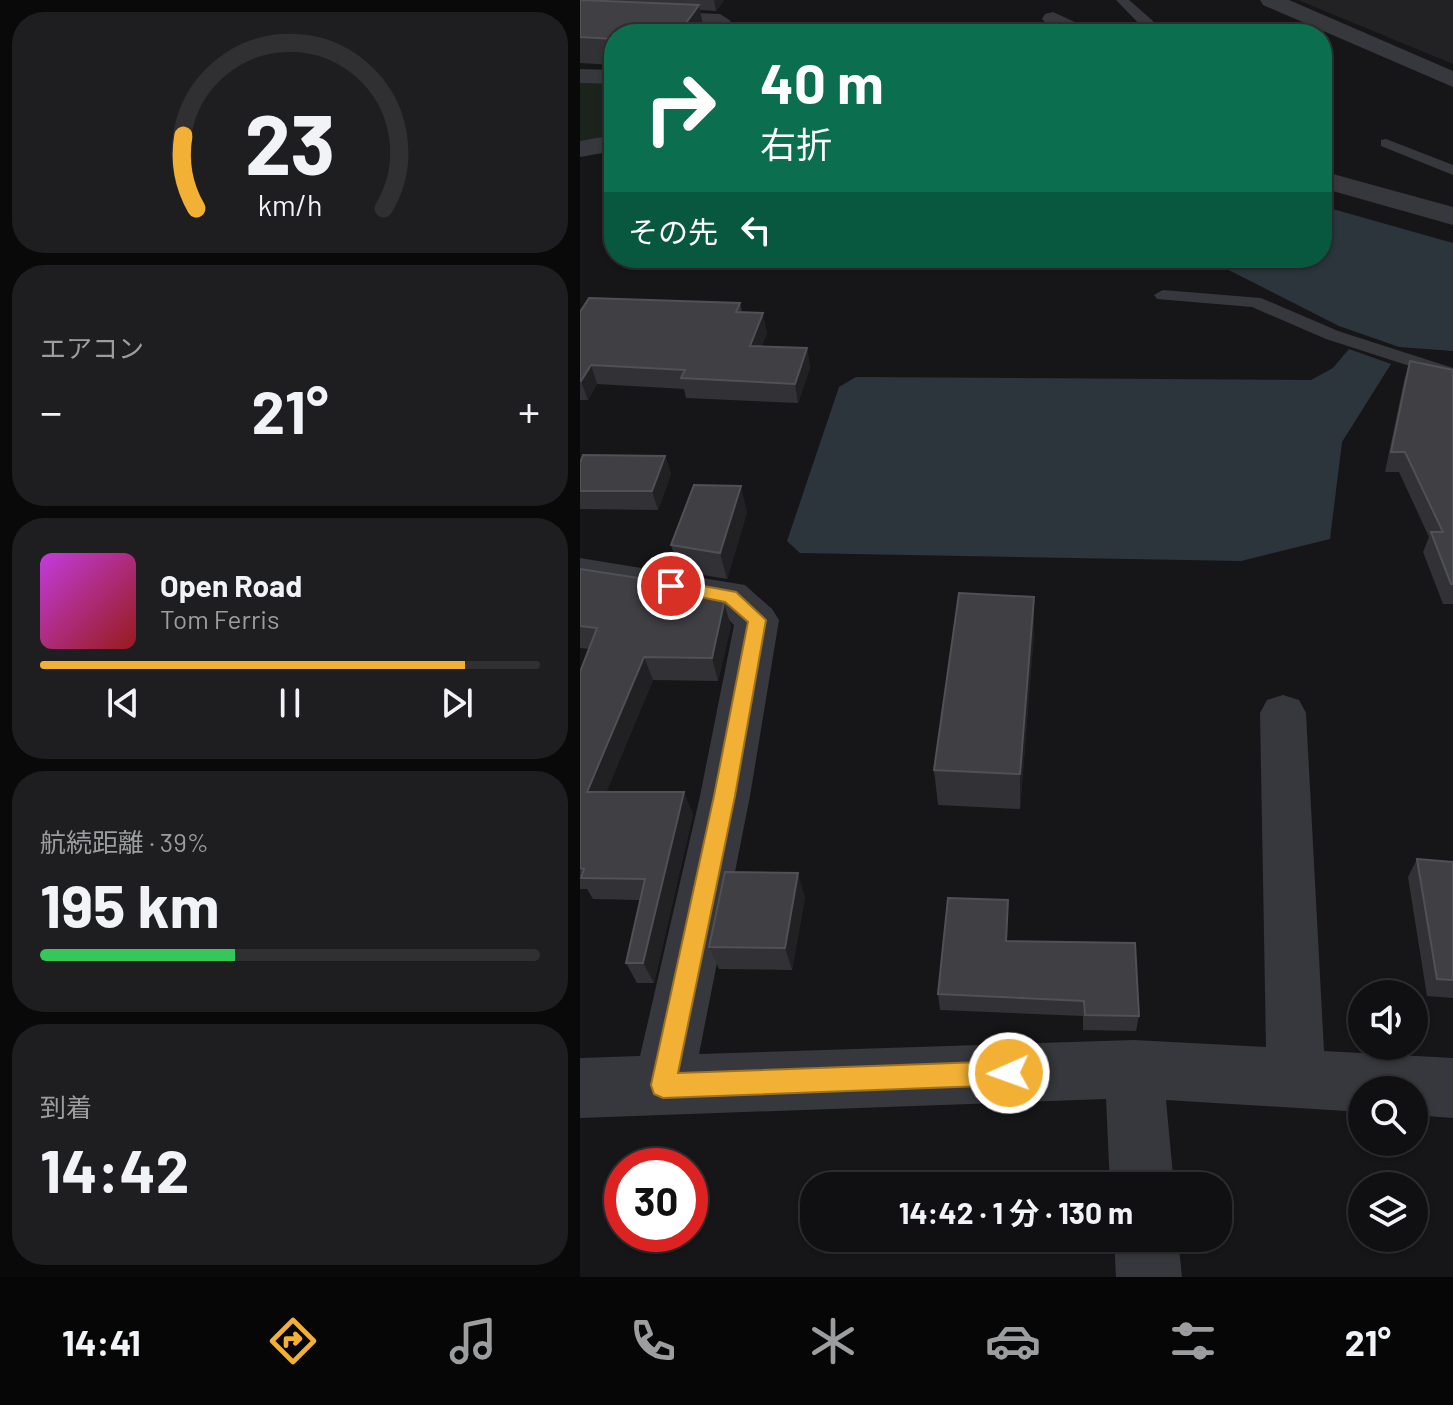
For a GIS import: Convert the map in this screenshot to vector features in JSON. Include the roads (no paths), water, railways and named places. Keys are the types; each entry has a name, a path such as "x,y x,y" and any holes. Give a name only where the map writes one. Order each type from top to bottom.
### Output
{"street":[{"path":"722,24 738,0"},
{"path":"1271,0 1326,24"},
{"path":"580,15 676,24"},
{"path":"1053,19 1063,24"},
{"path":"1332,27 1453,80"},
{"path":"580,76 604,77"},
{"path":"580,149 604,145"},
{"path":"1332,182 1453,216"},
{"path":"580,573 730,596 757,620 725,796 663,1085"},
{"path":"1283,713 1296,1078"},
{"path":"1134,1069 1141,1172"},
{"path":"580,1088 1134,1069 1453,1088"},
{"path":"1147,1252 1149,1277"}],"lane":[{"path":"1122,0 1149,24"},
{"path":"1386,143 1453,170"},
{"path":"1163,295 1255,302 1332,335 1453,374"}]}
